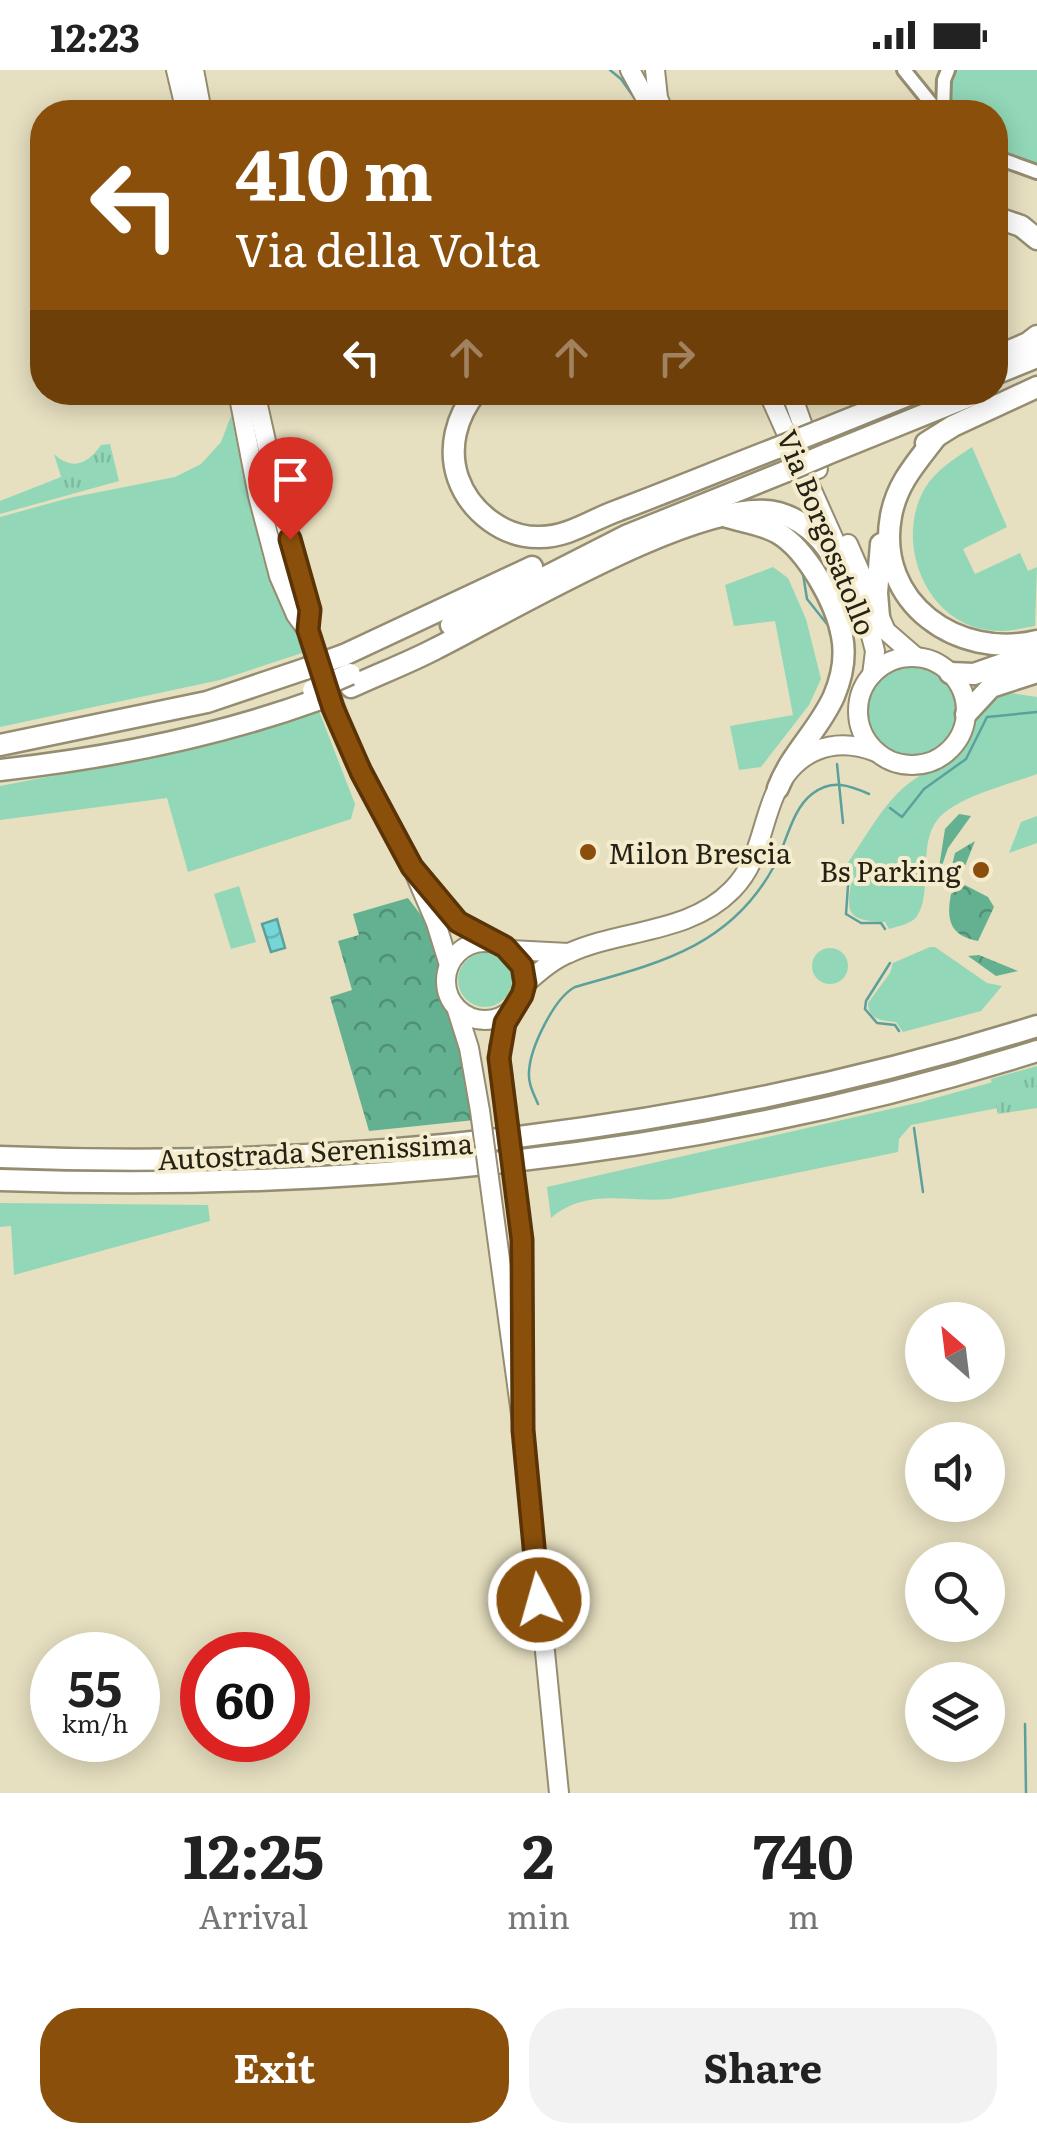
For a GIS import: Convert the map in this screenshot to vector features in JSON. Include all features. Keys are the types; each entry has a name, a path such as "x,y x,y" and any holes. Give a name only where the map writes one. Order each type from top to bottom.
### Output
{"highway":[{"path":"1008,222 1037,239"},
{"path":"1008,353 1037,336"},
{"path":"1008,356 1037,347"},
{"path":"1008,369 1037,358"},
{"path":"1008,382 1037,370"},
{"path":"1008,400 1037,387"},
{"path":"468,405 460,418 453,451 459,482 466,496 490,521 520,536 540,538 570,532 631,506 782,460"},
{"path":"822,444 892,405"},
{"path":"0,769 152,738 315,695 475,594 623,524 918,405"},
{"path":"822,444 940,405"},
{"path":"878,617 886,502 905,465 953,426 998,405"},
{"path":"936,437 908,472 890,517 891,557 902,585 920,612 958,636 987,646 1037,641"},
{"path":"348,672 782,460"},
{"path":"475,594 487,581 631,506"},
{"path":"0,745 207,702 305,669 348,672 432,650 611,559 720,515 756,509 779,513 801,523 828,547 852,588"},
{"path":"720,515 762,526 796,546 812,568 842,637 842,672 834,695 795,751 778,788"},
{"path":"950,673 974,674 1037,652"},
{"path":"966,714 991,688 1037,672"},
{"name":"Autostrada Serenissima","path":"0,1157 140,1160 352,1153 600,1127 803,1089 1037,1026"},
{"name":"Autostrada Serenissima","path":"0,1180 145,1184 317,1178 605,1150 811,1111 978,1070 1037,1051"}],"main road":[{"path":"176,70 183,100"},
{"path":"194,70 200,100"},
{"path":"630,70 646,100"},
{"path":"654,70 659,100"},
{"path":"240,405 279,576 296,615 308,630 344,736 412,867 440,934 449,965 446,988 470,1048 523,1430 559,1793"},
{"path":"259,405 280,504 310,610 308,630"},
{"name":"Via Borgosatollo","path":"774,405 830,528 874,642 872,675"},
{"name":"Via Borgosatollo","path":"795,405 878,617 892,639 916,657"},
{"path":"525,984 569,953 684,920 728,895 759,851 778,788 796,766 832,744 858,706 862,689 872,675 896,659 916,657 940,665 962,692 966,714 962,732 952,747 930,762 904,765 860,745 832,744"},
{"path":"858,706 863,736 876,752"},
{"path":"412,867 449,914 471,931 502,946 522,966 522,995 510,1012 499,1046 522,1240 523,1430"},
{"path":"449,965 467,946 569,953"},
{"path":"457,1009 483,1021 510,1012"}],"street":[{"path":"904,70 930,100"},
{"path":"942,100 948,70"},
{"path":"1008,162 1037,172"}],"green space":[{"path":"957,70 1037,70 1037,166 1008,155 1008,100 951,100"},
{"path":"231,416 263,559 305,652 220,680 0,727 0,517 69,498 175,477 201,464 221,442"},
{"path":"110,444 119,481 0,514 0,501 61,477 54,454 67,462 79,463 101,445"},
{"path":"972,447 1007,527 963,549 975,574 1020,553 1028,571 1037,567 1035,626 1000,631 966,624 932,596 921,576 913,531 916,509 934,476"},
{"path":"773,567 788,578 806,619 821,679 809,705 761,767 739,770 730,726 793,715 775,621 734,626 725,585"},
{"path":"912,665 929,669 944,679 954,694 958,711 954,728 944,743 929,753 912,757 895,753 880,743 870,728 866,711 870,694 880,679 895,669"},
{"path":"1004,692 1037,697 1037,774 970,798 938,819 928,842 922,907 915,919 889,929 885,922 860,919 850,910 853,871 845,870 849,861 885,807 918,777 959,753 985,707"},
{"path":"319,711 355,804 351,819 188,872 167,798 0,820 0,786 200,745"},
{"path":"959,814 971,816 948,848 937,880 945,829"},
{"path":"1037,816 1037,843 1009,853 1021,822"},
{"path":"975,841 965,866 949,877 955,853"},
{"path":"965,885 988,897 994,907 978,941 961,935 950,919 951,894"},
{"path":"239,886 256,942 231,949 214,894"},
{"path":"408,898 436,935 440,962 438,990 456,1023 475,1120 369,1131 330,997 352,990 338,941 359,935 353,914"},
{"path":"930,947 987,983 1002,986 981,1011 903,1032 896,1022 873,1016 868,1003 893,963"},
{"path":"830,948 843,953 848,966 843,979 830,984 817,979 812,966 817,953"},
{"path":"485,953 504,961 512,980 504,999 485,1007 466,999 458,980 466,961"},
{"path":"979,955 1018,971 996,976 968,956"},
{"path":"1037,1066 1037,1108 998,1114 991,1079"},
{"path":"993,1082 998,1108 911,1125 899,1139 898,1152 670,1199 594,1199 565,1208 551,1218 547,1187"},
{"path":"0,1203 208,1205 210,1221 14,1275 11,1226 0,1227"}],"water":[{"path":"277,919 285,948 271,952 262,924"}],"waterway":[{"path":"610,70 636,100"},
{"path":"447,428 455,407"},
{"path":"803,574 807,599 831,629"},
{"path":"890,808 902,817 924,789 966,759 987,717 1037,712"},
{"path":"837,764 843,823"},
{"path":"538,1104 529,1081 530,1062 544,1025 567,993 688,949 735,917 773,868 799,809 812,794 827,786 840,785 869,794"},
{"path":"849,872 846,914 861,923 881,923 885,929"},
{"path":"890,963 865,1009 877,1023 895,1025 899,1031"},
{"path":"914,1128 923,1192"},
{"path":"1025,1724 1026,1793"}],"place":[{"name":"Milon Brescia","path":"588,852"},
{"name":"Bs Parking","path":"981,870"}],"route":[{"path":"290,539 310,610 308,630 333,708 412,867 449,914 471,931 510,950 524,974 522,995 502,1032 499,1058 522,1240 523,1430 539,1600"}]}
